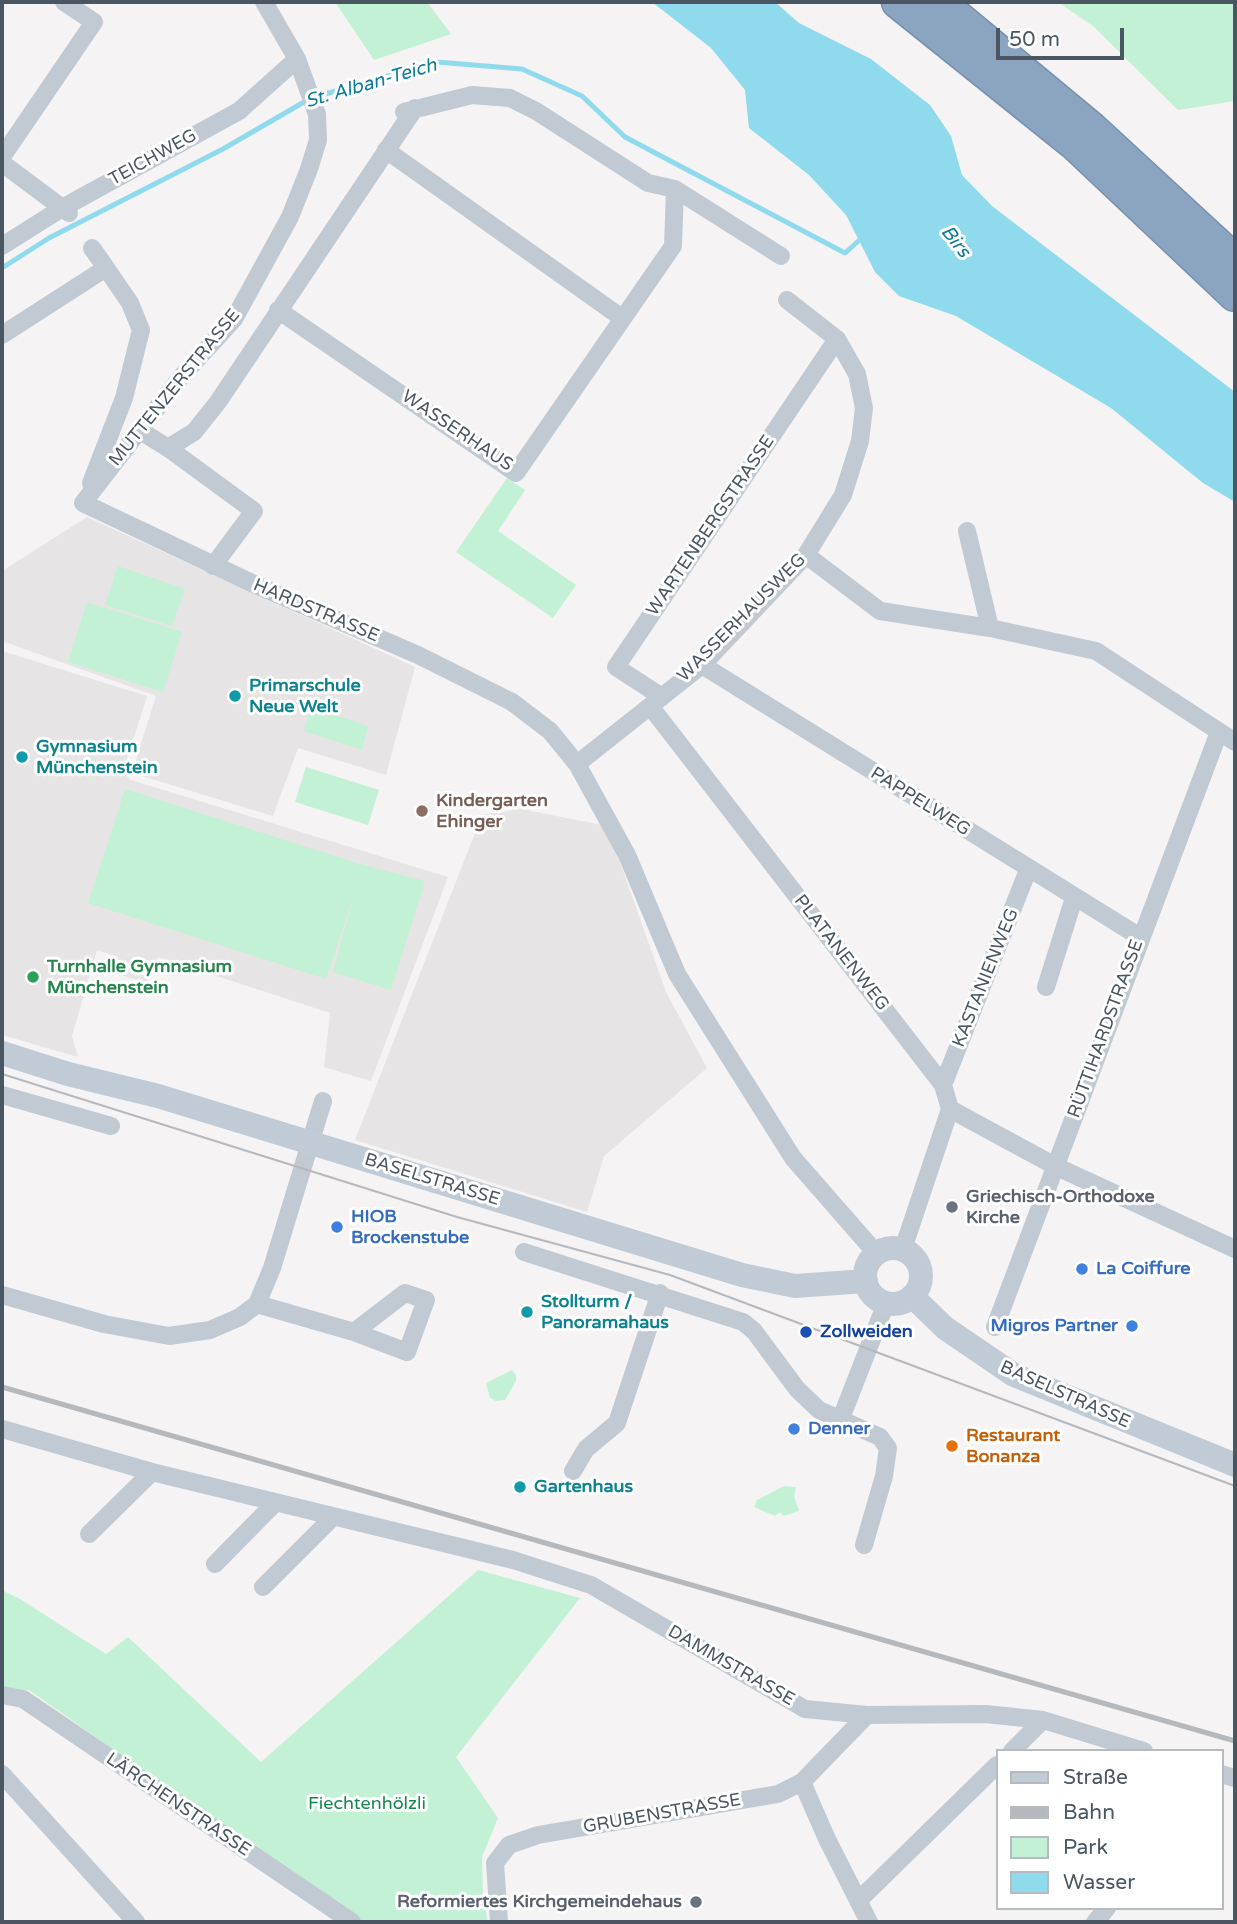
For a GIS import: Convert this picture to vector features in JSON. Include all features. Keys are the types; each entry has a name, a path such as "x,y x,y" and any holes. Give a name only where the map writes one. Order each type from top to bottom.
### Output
{"highway":[{"path":"898,2 1075,144 1235,295"},
{"path":"939,2 1092,128 1235,261"}],"main road":[{"name":"BASELSTRASSE","path":"2,1053 309,1142 742,1275 795,1286 866,1281"},
{"path":"889,1248 903,1249 915,1258 920,1270 920,1284 912,1296 900,1303 886,1303 872,1294 866,1281 867,1265 876,1253 889,1248"},
{"name":"BASELSTRASSE","path":"912,1296 945,1328 1014,1375 1235,1465"}],"street":[{"path":"2,157 94,22 64,2"},
{"name":"MUTTENZERSTRASSE","path":"83,503 181,377 234,319 263,270 309,169 318,140 317,114 297,59 264,2"},
{"name":"TEICHWEG","path":"2,246 239,111 297,59"},
{"path":"169,448 194,432 386,150 410,110 472,96 510,98 536,111 648,183 675,189 781,256"},
{"path":"386,150 622,318"},
{"path":"2,163 66,210"},
{"name":"WASSERHAUS","path":"278,310 516,473 673,246 675,189"},
{"path":"83,503 124,398 141,330 130,303 92,248"},
{"path":"2,335 106,268"},
{"name":"WASSERHAUSWEG","path":"578,764 702,665 806,555 843,495 860,441 864,408 857,374 837,339 787,300"},
{"name":"WARTENBERGSTRASSE","path":"656,701 616,667 837,339"},
{"path":"139,430 169,448 254,511 214,566"},
{"name":"HARDSTRASSE","path":"83,503 214,566 418,655 512,702 550,731 578,764 627,855 677,974 793,1158 876,1253"},
{"path":"967,531 990,628"},
{"path":"806,555 880,611 990,628 1096,651 1235,742"},
{"name":"PAPPELWEG","path":"702,665 1028,870 1140,937"},
{"name":"PLATANENWEG","path":"656,701 943,1085 950,1109"},
{"name":"RÜTTIHARDSTRASSE","path":"995,1327 1219,732"},
{"name":"KASTANIENWEG","path":"943,1085 1028,870"},
{"path":"1045,987 1074,898"},
{"path":"2,1095 111,1126"},
{"path":"2,1295 104,1324 169,1336 210,1329 240,1317 257,1304 272,1268 323,1101"},
{"path":"903,1249 950,1109 1055,1166 1235,1250"},
{"path":"524,1252 660,1293 743,1322 809,1401 840,1421 880,1437 888,1448 884,1476 863,1545"},
{"path":"573,1471 586,1449 617,1423 660,1293"},
{"path":"840,1421 886,1303"},
{"path":"257,1304 354,1332"},
{"name":"DAMMSTRASSE","path":"2,1429 152,1472 513,1560 591,1584 805,1709 867,1714 986,1714 1043,1720 1137,1749"},
{"path":"89,1534 152,1472"},
{"path":"215,1564 275,1503"},
{"path":"263,1587 332,1518"},
{"name":"LÄRCHENSTRASSE","path":"2,1695 23,1699 352,1922"},
{"name":"GRUBENSTRASSE","path":"499,1922 495,1863 509,1845 538,1835 778,1794 802,1782 867,1714"},
{"path":"1014,1749 1043,1720"},
{"path":"858,1901 996,1766"},
{"path":"2,1774 136,1922"},
{"path":"802,1782 869,1922"}],"shaded area":[{"path":"87,517 415,667 386,775 298,748 273,816 132,773 156,696 2,641 2,571"},
{"name":"Gymnasium Münchenstein","path":"2,651 147,696 123,772 131,780 448,877 371,1081 324,1067 330,1013 158,957 147,983 110,972 115,956 97,950 72,1036 78,1057 2,1035"},
{"path":"521,809 607,826 666,992 707,1068 604,1156 587,1212 355,1140 482,815"}],"green space":[{"path":"335,2 427,2 451,34 374,60"},
{"path":"1058,2 1235,2 1235,101 1178,110 1093,26"},
{"path":"507,478 525,490 498,531 576,585 553,618 456,552"},
{"path":"118,566 185,589 172,626 105,605"},
{"path":"87,602 182,632 163,692 68,662"},
{"path":"311,707 368,726 362,750 304,731"},
{"path":"306,767 379,790 368,825 295,802"},
{"path":"125,789 363,865 425,881 391,990 333,972 355,892 326,979 88,903"},
{"path":"512,1370 516,1381 505,1400 496,1401 490,1398 486,1383"},
{"path":"784,1486 796,1487 794,1496 799,1511 784,1516 780,1512 775,1516 754,1507 757,1500"},
{"name":"Fiechtenhölzli","path":"478,1570 580,1598 456,1757 498,1818 482,1857 483,1898 488,1922 358,1922 29,1690 2,1690 2,1590 106,1654 128,1637 261,1762"}],"water":[{"name":"Birs","path":"652,2 775,2 799,23 871,59 930,105 951,136 962,175 992,206 1235,392 1235,502 1203,483 1111,408 956,316 899,296 875,272 846,215 809,175 749,128 745,90 711,48"}],"waterway":[{"name":"St. Alban-Teich","path":"2,268 49,238 223,149 311,98 437,62 522,69 582,96 625,137 845,253 864,236"}],"tram line":[{"path":"2,1074 457,1217 670,1275 1235,1486"}],"railway":[{"path":"2,1387 1235,1741"}],"place":[{"name":"Primarschule Neue Welt","path":"235,696"},
{"name":"Gymnasium Münchenstein","path":"22,757"},
{"name":"Kindergarten Ehinger","path":"422,811"},
{"name":"Turnhalle Gymnasium Münchenstein","path":"33,977"},
{"name":"Griechisch-Orthodoxe Kirche","path":"952,1207"},
{"name":"HIOB Brockenstube","path":"337,1227"},
{"name":"La Coiffure","path":"1082,1269"},
{"name":"Stollturm / Panoramahaus","path":"527,1312"},
{"name":"Migros Partner","path":"1132,1326"},
{"name":"Zollweiden","path":"806,1332"},
{"name":"Denner","path":"794,1429"},
{"name":"Restaurant Bonanza","path":"952,1446"},
{"name":"Gartenhaus","path":"520,1487"},
{"name":"Reformiertes Kirchgemeindehaus","path":"696,1902"}]}
